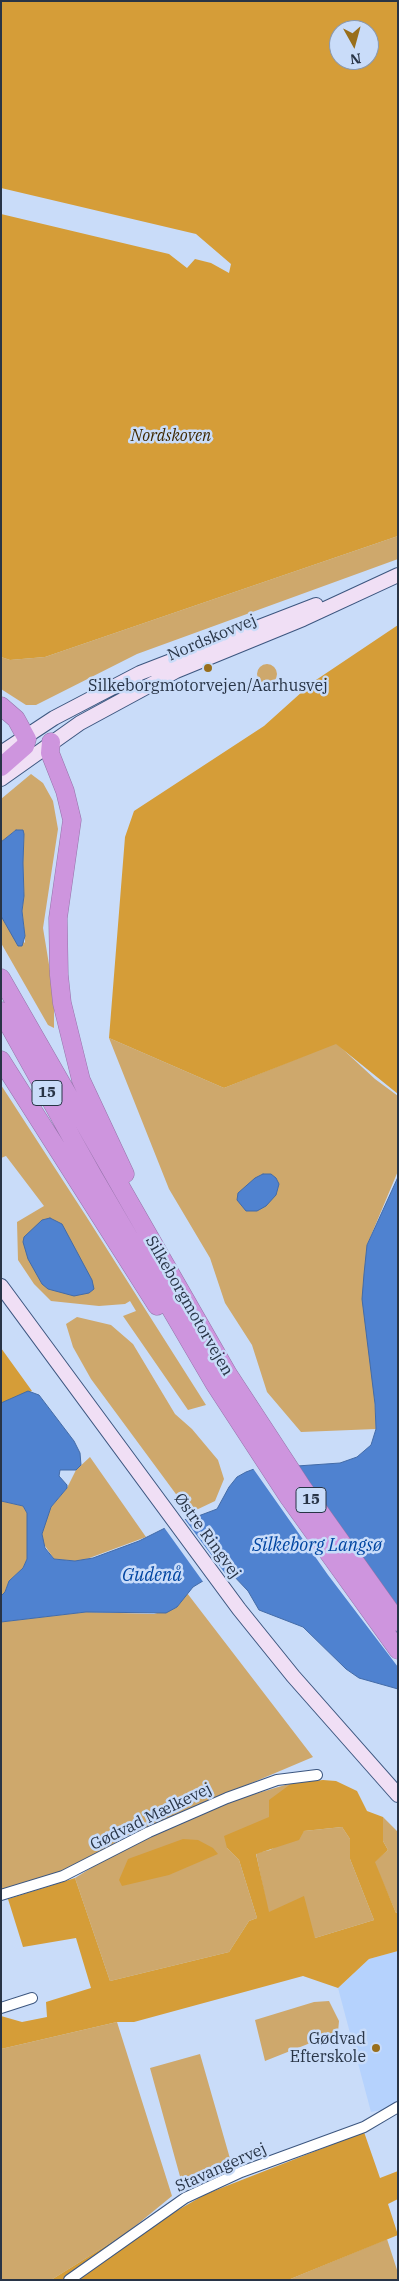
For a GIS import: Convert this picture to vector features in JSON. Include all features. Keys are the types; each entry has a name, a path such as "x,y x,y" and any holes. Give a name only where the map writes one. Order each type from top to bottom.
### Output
{"highway":[{"path":"1,706 16,718 20,747 65,791"},
{"path":"51,742 50,753 65,791 72,820 58,918 59,975 67,1030 81,1080 102,1127 210,1342"},
{"path":"1,767 20,747"},
{"name":"Silkeborgmotorvejen","path":"1,978 210,1342 217,1381"},
{"name":"Silkeborgmotorvejen","path":"1,1011 93,1176 217,1381 302,1488 398,1622"},
{"path":"1,1060 217,1381"},
{"name":"15","path":"217,1381 228,1420 289,1498 398,1650"}],"street":[{"name":"Nordskovvej","path":"1,779 20,747 95,695 140,673 299,610 366,588 398,575"},
{"name":"Nordskovvej","path":"20,747 51,742 118,702 176,672 303,619 366,588"},
{"name":"Østre Ringvej","path":"1,1286 239,1609 293,1676 398,1795"},
{"name":"Gødvad Mælkevej","path":"1,1895 38,1885 74,1871 149,1832 226,1798 277,1780 317,1775"},
{"path":"1,2008 32,1998"},
{"name":"Stavangervej","path":"69,2280 185,2198 241,2172 364,2127 398,2107"}],"shaded area":[{"path":"398,536 398,559 137,654 36,705 26,705 1,689 1,657 10,660 45,657"},
{"path":"267,664 274,667 277,674 274,681 267,684 260,681 257,674 260,667"},
{"path":"31,774 43,783 53,801 58,829 43,928 54,995 54,1028 48,1025 1,943 1,916 9,929 25,943 25,936 22,911 24,896 24,834 16,830 1,842 1,799"},
{"path":"109,1038 224,1088 336,1043 375,1079 398,1096 398,1171 367,1245 376,1429 301,1432 267,1392 252,1345 225,1303 210,1258 169,1189"},
{"path":"1,1085 206,1405 188,1410 123,1316 136,1311 130,1301 125,1304 99,1306 51,1301 34,1284 18,1260 17,1222 44,1206 6,1156 1,1158"},
{"path":"77,1317 111,1325 133,1344 175,1414 192,1429 218,1460 224,1479 215,1501 194,1511 184,1505 91,1379 73,1347 66,1324"},
{"path":"90,1457 146,1537 84,1560 54,1559 43,1543 42,1534 46,1519 51,1507 67,1488 76,1470"},
{"path":"1,1501 23,1506 27,1513 27,1559 23,1568 9,1581 5,1592 1,1596"},
{"path":"187,1593 313,1757 124,1837 93,1857 55,1875 1,1892 1,1622 86,1612 154,1614 177,1607"},
{"path":"292,1783 270,1817 227,1848 239,1860 257,1918 249,1921 229,1952 110,1981 75,1878 107,1858 191,1818 241,1798"},
{"path":"383,1817 398,1832 398,1912 396,1913 374,1862 388,1850 383,1841"},
{"path":"342,1827 350,1839 350,1859 374,1920 315,1938 268,1912 256,1853 270,1850 304,1831"},
{"name":"Gødvad Efterskole","path":"398,1951 398,2107 371,2112 338,1988 369,1959"},
{"path":"329,2001 339,2021 338,2032 265,2061 255,2020 314,2002"},
{"path":"117,2022 172,2196 128,2232 51,2280 1,2280 1,2049"},
{"path":"200,2054 231,2162 181,2180 150,2068"},
{"path":"387,2239 398,2273 398,2280 288,2280"}],"green space":[{"name":"Nordskoven","path":"1,1 398,1 398,536 45,657 10,660 1,657 1,214 169,254 187,268 195,259 211,263 229,273 231,264 196,234 1,188"},
{"path":"398,625 398,1094 336,1044 224,1088 109,1038 125,837 134,811 264,726 313,682"},
{"path":"1,1348 32,1391 1,1403"},
{"path":"323,1780 336,1781 357,1791 367,1811 383,1817 383,1841 388,1850 375,1862 396,1913 398,1912 398,1951 369,1959 338,1988 303,1976 134,2022 117,2022 1,2049 1,2016 22,2022 47,2017 46,2002 91,1988 76,1938 23,1947 8,1899 75,1878 110,1981 229,1952 249,1921 257,1918 239,1860 227,1848 224,1836 269,1817 269,1800 292,1783","holes":["342,1827 350,1839 350,1859 374,1920 315,1938 304,1896 269,1912 256,1854 299,1840 304,1831"]},
{"path":"183,1839 198,1840 213,1848 218,1854 169,1875 122,1886 119,1880 128,1859"},
{"path":"364,2132 380,2178 398,2171 398,2199 388,2204 398,2235 288,2280 51,2280 128,2232 171,2214 206,2194"}],"water":[{"path":"16,830 23,830 24,834 24,896 22,911 25,936 22,946 18,946 1,916 1,842"},
{"path":"263,1174 271,1174 276,1178 279,1184 276,1195 266,1206 257,1211 246,1211 237,1200 238,1193 255,1178"},
{"name":"Silkeborg Langsø","path":"398,1177 398,1689 359,1678 346,1669 303,1627 259,1610 248,1591 231,1573 216,1573 193,1587 177,1607 166,1613 86,1612 1,1622 1,1596 5,1592 9,1581 23,1568 27,1559 27,1513 23,1506 1,1501 1,1403 28,1391 39,1395 74,1441 80,1453 81,1465 76,1470 60,1470 59,1476 67,1485 67,1488 51,1507 42,1534 45,1548 54,1559 75,1561 93,1558 139,1541 179,1521 217,1509 237,1477 254,1469 340,1463 357,1457 371,1445 376,1429 375,1404 362,1299 364,1274 367,1245"},
{"path":"50,1218 62,1224 92,1280 94,1289 89,1293 74,1296 48,1289 42,1284 28,1259 23,1242 24,1237 42,1220"}],"pier":[{"path":"276,1465 398,1640 398,1667 328,1575 252,1467"},
{"path":"183,1517 227,1576 217,1576 204,1583 163,1526"}],"place":[{"name":"Silkeborgmotorvejen/Aarhusvej","path":"208,668"},
{"name":"Gødvad Efterskole","path":"376,2048"}],"water label":[{"name":"Gudenå","path":"152,1576"}]}
